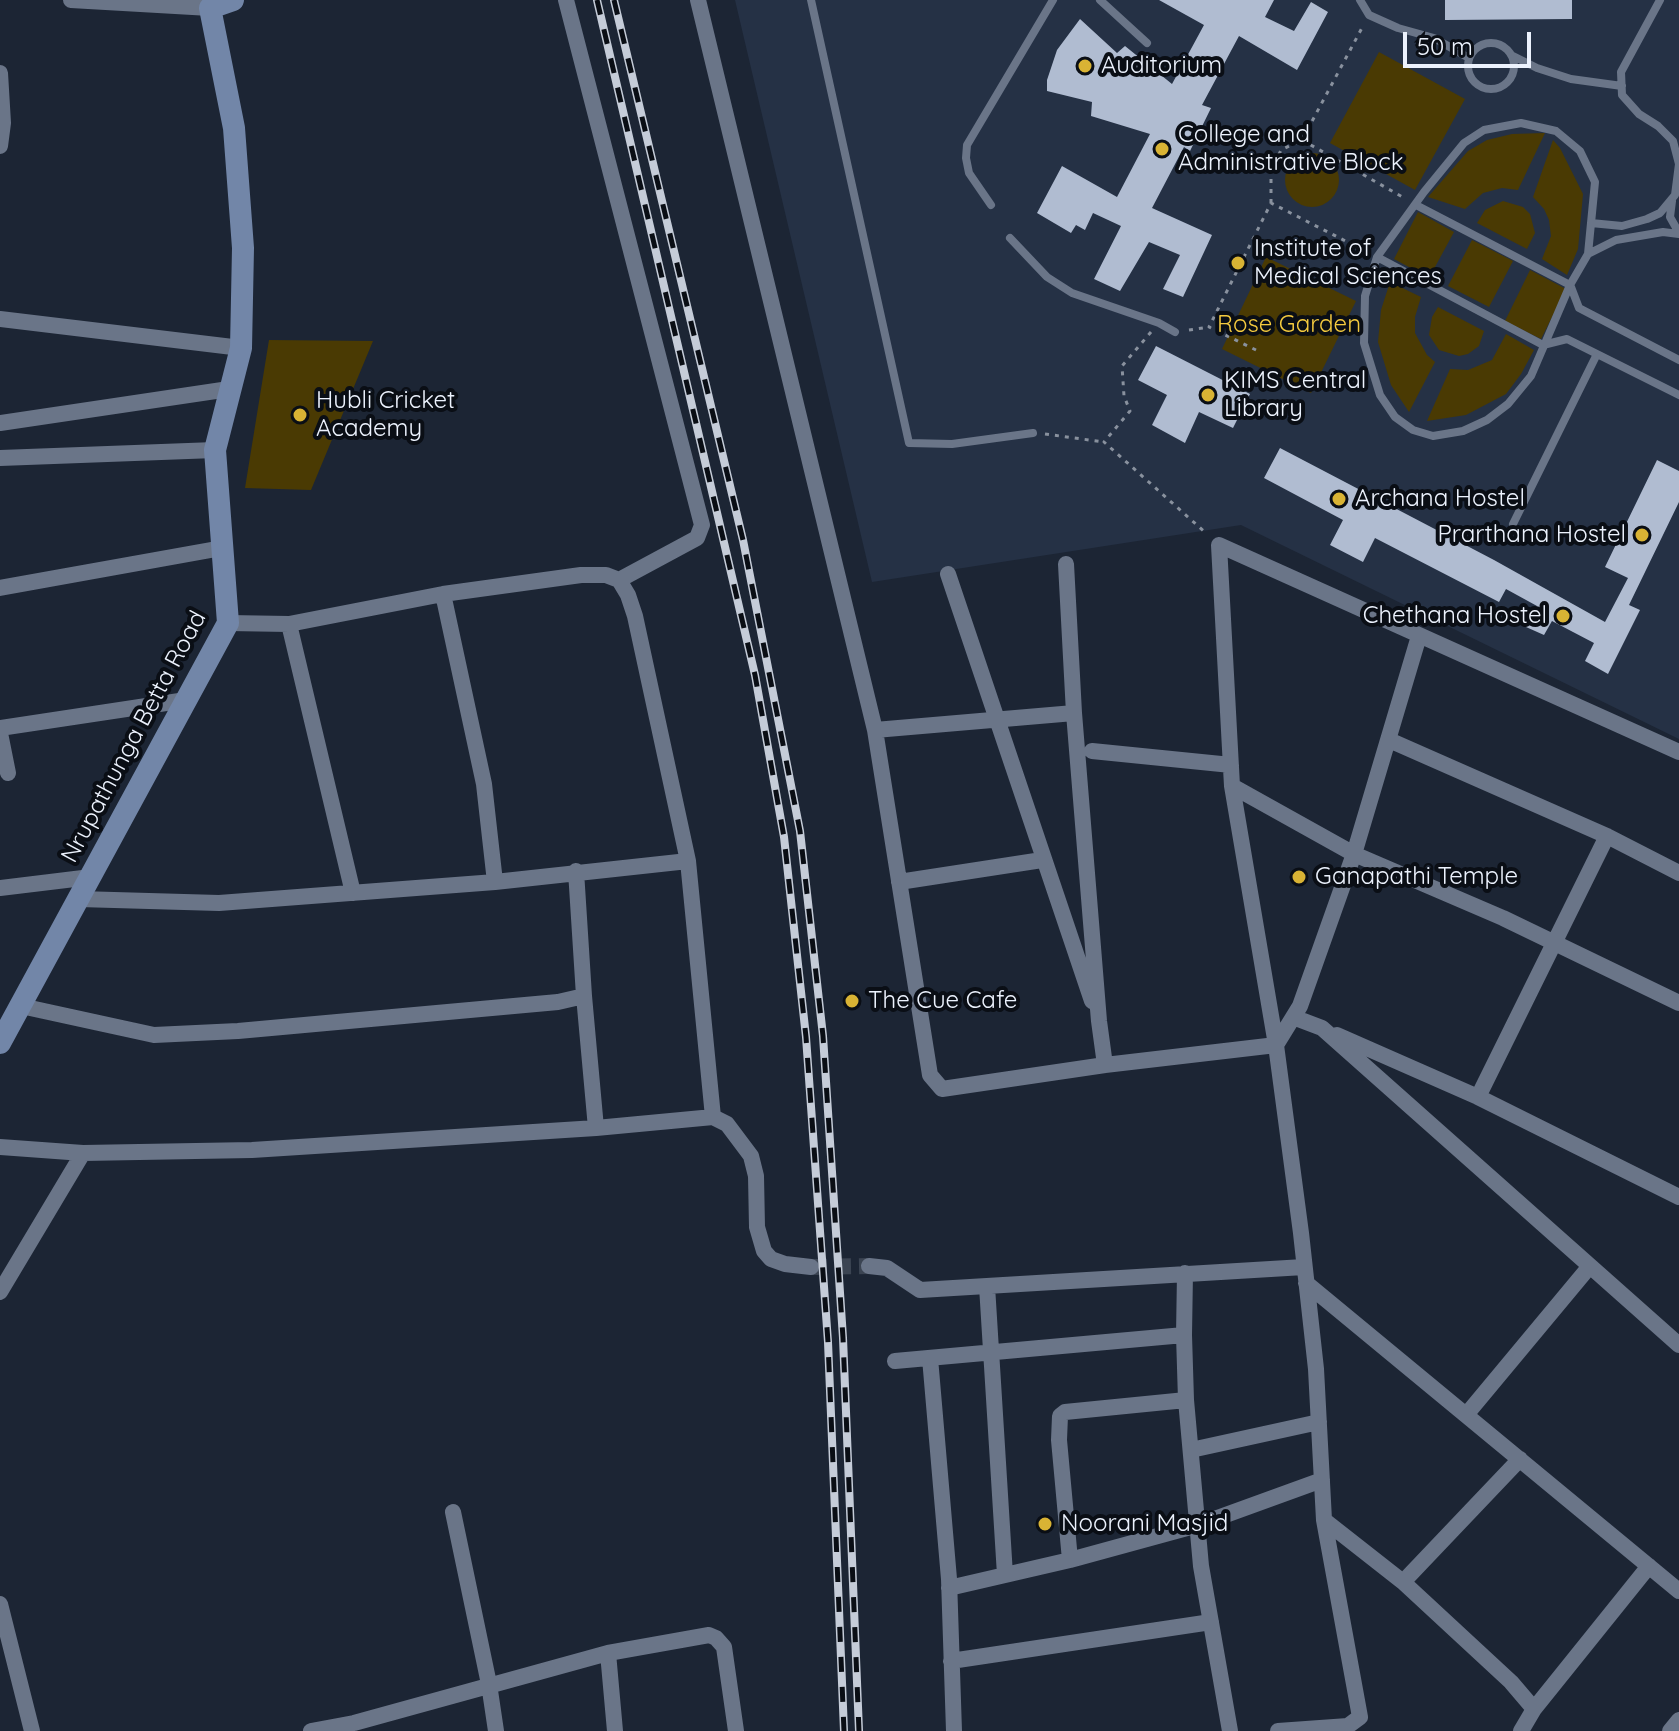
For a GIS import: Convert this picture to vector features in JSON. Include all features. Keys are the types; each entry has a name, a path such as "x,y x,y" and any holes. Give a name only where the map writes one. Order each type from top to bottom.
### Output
{"street":[{"path":"71,0 209,4 233,0"},
{"path":"566,0 702,525 697,538 619,580"},
{"path":"698,0 875,730 930,1075 942,1089 1105,1065 1276,1045"},
{"name":"Nrupathunga Betta Road","path":"0,1043 228,623 215,450 241,348 243,248 234,128 209,4"},
{"path":"0,73 3,123 0,146"},
{"path":"0,319 241,348"},
{"path":"0,423 229,389"},
{"path":"0,458 215,450"},
{"path":"1278,1731 1349,1728 1360,1717 1360,1703 1324,1520 1319,1422 1305,1275 1276,1045 1232,786 1219,545 1679,752"},
{"path":"0,588 222,548"},
{"path":"1066,564 1074,713 1105,1065"},
{"path":"948,574 1042,860 1099,1021"},
{"path":"228,623 289,624 443,594 581,575 606,575 619,580 635,616 688,861 713,1117"},
{"path":"443,594 484,784 495,882"},
{"path":"289,624 353,893"},
{"path":"1276,1045 1300,1006 1354,854 1419,636"},
{"path":"8,773 0,730 186,700"},
{"path":"875,730 1074,713"},
{"path":"1389,740 1607,836 1679,873"},
{"path":"1092,751 1231,765"},
{"path":"1232,786 1354,854 1503,918 1679,1003"},
{"path":"1478,1097 1607,836"},
{"path":"899,882 1042,860"},
{"path":"79,899 219,903 495,882 688,861"},
{"path":"576,871 596,1128"},
{"path":"0,888 91,877"},
{"path":"21,1006 154,1035 253,1030 558,1002 584,996"},
{"path":"1293,1017 1478,1097 1679,1197"},
{"path":"1322,1028 1679,1345"},
{"path":"0,1147 83,1153 252,1150 596,1128 713,1117 727,1124 751,1156 756,1176 757,1227 764,1251 771,1259 785,1264 811,1267"},
{"path":"0,1292 83,1153"},
{"path":"869,1266 887,1268 920,1290 1185,1273 1305,1275 1466,1415 1679,1591"},
{"path":"1466,1415 1590,1266"},
{"path":"1185,1273 1186,1400 1198,1525 1230,1731"},
{"path":"987,1286 1005,1575"},
{"path":"895,1361 1184,1335"},
{"path":"930,1358 949,1588 954,1731"},
{"path":"1070,1560 1059,1440 1060,1416 1065,1412 1186,1400"},
{"path":"1191,1450 1319,1422"},
{"path":"1403,1582 1520,1459"},
{"path":"949,1588 1070,1560 1198,1525 1322,1480"},
{"path":"453,1512 496,1731"},
{"path":"1324,1520 1403,1582 1511,1682 1534,1709"},
{"path":"1521,1731 1534,1709 1649,1566"},
{"path":"0,1604 32,1731"},
{"path":"951,1661 1211,1622"},
{"path":"311,1731 354,1723 608,1653 700,1636 716,1638 724,1647 736,1731"},
{"path":"608,1653 615,1731"},
{"path":"1670,1731 1679,1720"}],"lane":[{"path":"811,0 909,443 952,444 1033,433"},
{"path":"991,205 969,173 967,145 1053,0"},
{"path":"1100,0 1147,43"},
{"path":"1360,0 1369,15 1398,28 1434,38 1469,58"},
{"path":"1660,0 1621,72 1622,95 1639,114 1658,126 1676,144 1679,164 1677,192 1670,217 1679,234"},
{"path":"1513,56 1515,70 1510,80 1496,89 1488,89 1474,81 1467,66 1474,49 1486,42 1502,45 1513,56 1537,68 1571,79 1622,86"},
{"path":"1521,123 1556,131 1580,151 1595,182 1588,254 1570,286 1531,376 1508,404 1487,420 1463,431 1433,436 1413,430 1395,417 1380,395 1364,343 1365,296 1377,257 1416,205 1464,143 1484,130 1521,123"},
{"path":"1591,223 1622,226 1647,219 1660,213 1677,192"},
{"path":"1416,205 1570,286 1579,308 1679,360"},
{"path":"1588,254 1616,240 1663,232 1679,234"},
{"path":"1010,238 1047,277 1072,293 1159,323 1175,332"},
{"path":"1377,257 1543,345 1567,339 1679,395"},
{"path":"1513,524 1597,354"}],"path":[{"path":"1209,327 1271,203 1271,172 1281,150 1302,140 1369,15"},
{"path":"1302,140 1416,205"},
{"path":"1271,203 1377,257"},
{"path":"1104,442 1130,411 1124,396 1122,366 1159,323"},
{"path":"1175,332 1209,327 1256,350"},
{"path":"1033,433 1104,442 1219,545"}],"shaded area":[{"name":"Institute of Medical Sciences","path":"735,0 1679,0 1679,739 1241,525 872,582"}],"green space":[{"path":"1379,52 1465,99 1415,190 1330,143"},
{"path":"1545,133 1518,190 1502,188 1483,193 1465,209 1428,197 1468,151 1487,140 1512,134"},
{"path":"1553,140 1583,194 1578,249 1567,275 1542,259 1551,236 1549,220 1533,197"},
{"path":"1312,153 1331,161 1339,180 1331,199 1312,207 1293,199 1285,180 1293,161"},
{"path":"1503,201 1523,207 1530,214 1535,233 1527,249 1477,223 1485,210"},
{"path":"1418,212 1454,232 1429,278 1394,259"},
{"path":"1472,240 1513,261 1489,307 1448,286"},
{"name":"Rose Garden","path":"1266,257 1356,301 1311,393 1222,349"},
{"path":"1530,270 1566,289 1541,339 1505,321"},
{"path":"1390,282 1421,297 1415,317 1415,333 1427,355 1435,362 1409,412 1391,385 1378,342 1381,310"},
{"path":"1438,307 1484,331 1479,346 1459,356 1439,350 1429,335 1432,317"},
{"path":"1506,334 1534,350 1506,394 1466,415 1427,421 1450,369 1468,370 1492,360"},
{"name":"Hubli Cricket Academy","path":"269,340 373,341 311,490 245,488"}],"building":[{"name":"College and Administrative Block","path":"1159,0 1274,0 1265,17 1294,31 1311,2 1328,12 1297,70 1239,36 1202,105 1211,108 1190,151 1184,147 1152,208 1212,235 1183,297 1163,289 1180,255 1149,242 1120,291 1094,279 1121,226 1093,213 1085,230 1076,225 1071,233 1037,213 1062,166 1117,197 1150,134 1091,116 1092,102 1047,91 1047,80 1057,50 1080,19 1117,53 1125,46 1172,84 1204,25"},
{"path":"1445,0 1572,0 1572,19 1445,20"},
{"name":"KIMS Central Library","path":"1156,346 1250,394 1233,428 1199,412 1185,443 1152,425 1167,395 1138,380"},
{"path":"1280,448 1605,622 1628,578 1605,567 1657,460 1679,471 1679,502 1629,605 1640,610 1608,674 1585,661 1594,643 1552,621 1544,635 1526,627 1537,606 1506,589 1499,602 1375,538 1363,562 1330,545 1343,520 1264,478"}],"tunnel":[{"path":"811,1267 869,1266"}],"railway":[{"path":"597,0 755,675 784,837 806,1037 828,1342 844,1731"},
{"path":"614,0 743,540 800,831 823,1036 843,1338 859,1731"}],"place":[{"name":"Auditorium","path":"1085,66"},
{"name":"College and Administrative Block","path":"1162,149"},
{"name":"Institute of Medical Sciences","path":"1238,263"},
{"name":"KIMS Central Library","path":"1208,395"},
{"name":"Hubli Cricket Academy","path":"300,415"},
{"name":"Archana Hostel","path":"1339,499"},
{"name":"Prarthana Hostel","path":"1642,535"},
{"name":"Chethana Hostel","path":"1563,616"},
{"name":"Ganapathi Temple","path":"1299,877"},
{"name":"The Cue Cafe","path":"852,1001"},
{"name":"Noorani Masjid","path":"1045,1524"}]}
